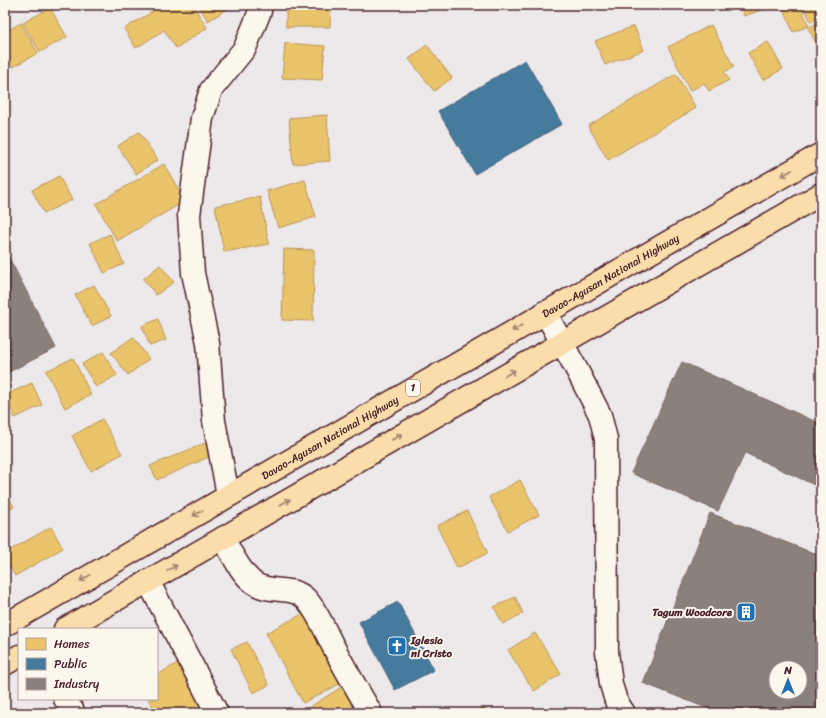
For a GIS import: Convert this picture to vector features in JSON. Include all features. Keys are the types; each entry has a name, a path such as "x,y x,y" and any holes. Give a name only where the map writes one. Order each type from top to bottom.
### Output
{"highway":[{"name":"Davao-Agusan National Highway","path":"5,625 821,154"},
{"path":"68,628 821,194"},
{"path":"5,664 18,657"}],"street":[{"path":"228,495 214,420 208,343 193,273 189,215 202,118 211,90 244,48 260,11 261,5"},
{"path":"545,312 600,415 606,439 607,652 611,684 616,701 624,713"},
{"path":"222,538 245,573 254,583 266,588 297,593 305,598 315,612 370,713"},
{"path":"148,581 217,713"},
{"path":"66,700 74,713"}],"building: Homes":[{"path":"163,5 193,5 207,28 176,48 164,30 136,48 124,29"},
{"path":"198,5 234,5 208,21"},
{"path":"286,5 331,5 330,27 286,27"},
{"path":"740,5 776,5 744,16"},
{"path":"789,5 800,5 809,26 793,32 783,7"},
{"path":"803,5 821,5 821,17 811,22"},
{"path":"50,8 67,37 40,52 23,23"},
{"path":"821,21 821,44 818,46 808,28"},
{"path":"21,23 38,53 13,67 5,52 5,32"},
{"path":"711,25 734,67 724,72 729,80 709,91 704,83 690,91 668,47"},
{"path":"634,26 644,50 605,65 595,41"},
{"path":"768,42 783,69 763,80 748,53"},
{"path":"285,43 325,46 322,80 282,78"},
{"path":"427,45 452,78 434,91 409,59"},
{"path":"676,74 696,108 608,160 588,126"},
{"path":"327,115 330,161 293,164 289,118"},
{"path":"139,132 158,160 136,174 118,146"},
{"path":"164,164 185,201 117,241 96,204"},
{"path":"59,176 72,200 44,213 32,190"},
{"path":"305,180 316,217 278,228 267,191"},
{"path":"260,197 269,244 224,252 215,206"},
{"path":"110,234 124,264 104,273 90,243"},
{"path":"284,249 314,250 313,321 282,320"},
{"path":"160,265 174,282 156,295 143,279"},
{"path":"94,285 111,316 92,326 75,295"},
{"path":"158,319 166,340 150,346 142,326"},
{"path":"133,337 149,359 128,375 111,353"},
{"path":"103,352 117,375 96,387 82,364"},
{"path":"73,358 91,395 65,408 46,371"},
{"path":"32,383 42,405 15,418 5,395"},
{"path":"5,411 8,418 5,420"},
{"path":"102,419 122,454 91,471 72,436"},
{"path":"205,443 211,456 157,480 150,466"},
{"path":"520,480 539,515 508,531 489,497"},
{"path":"5,491 14,507 5,511"},
{"path":"467,511 488,553 457,568 437,526"},
{"path":"51,527 63,548 15,576 5,558 5,553"},
{"path":"515,597 523,613 503,624 494,607"},
{"path":"310,610 347,680 303,703 266,633"},
{"path":"535,633 561,674 534,691 508,650"},
{"path":"247,642 269,685 253,693 231,649"},
{"path":"181,661 212,713 157,713 149,700 158,700 158,674"},
{"path":"343,686 361,713 302,713 302,712"},
{"path":"483,708 485,713 473,713"}],"building: Public":[{"path":"525,60 562,124 475,174 438,111"},
{"name":"Iglesia ni Cristo","path":"398,602 434,670 395,690 359,622"}],"building: Industry":[{"path":"5,250 56,348 5,374"},
{"path":"682,362 821,424 821,488 745,453 718,511 631,473"},
{"name":"Tagum Woodcore","path":"710,513 821,556 821,713 719,713 643,683"}],"place":[{"name":"Tagum Woodcore","path":"746,612"},
{"name":"Iglesia ni Cristo","path":"397,646"}]}
